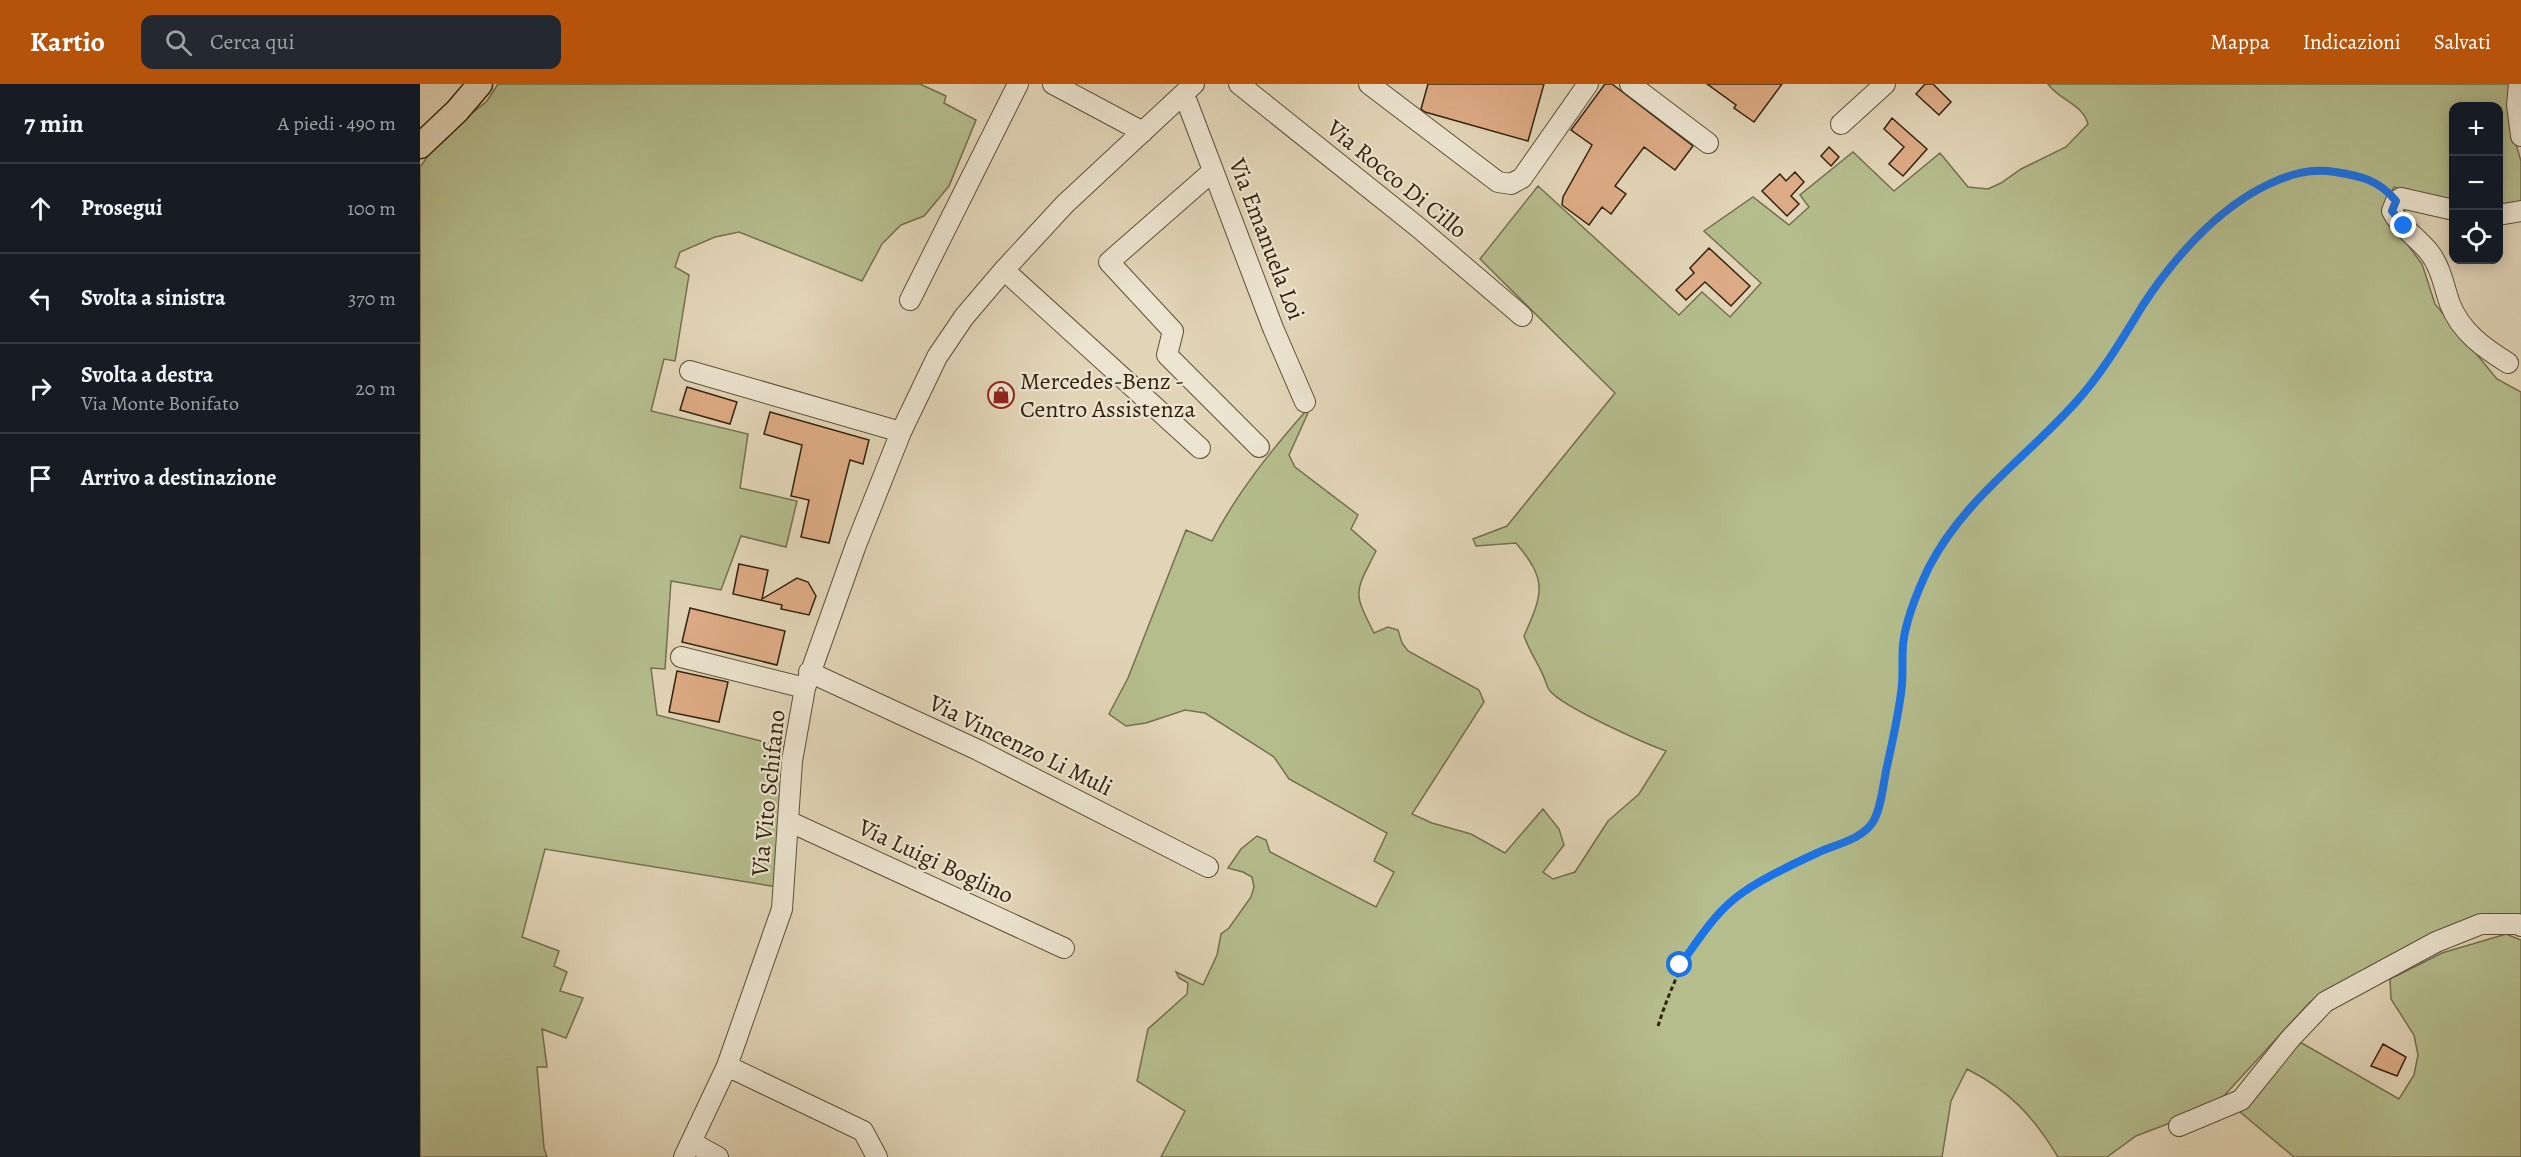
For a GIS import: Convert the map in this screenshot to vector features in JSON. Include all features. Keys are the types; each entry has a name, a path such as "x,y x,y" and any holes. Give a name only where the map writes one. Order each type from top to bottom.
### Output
{"main road":[{"path":"420,146 457,111 480,84"}],"street":[{"path":"910,300 1018,84"},
{"path":"1053,84 1143,132"},
{"name":"Via Rocco Di Cillo","path":"1239,84 1419,228 1522,316"},
{"path":"1369,84 1498,182 1511,184 1522,178 1588,84"},
{"path":"1630,84 1708,143"},
{"path":"1841,124 1885,84"},
{"path":"2519,84 2517,105 2521,136"},
{"name":"Via Vito Schifano","path":"687,1150 728,1066 782,909 792,761 807,680 856,544 901,432 938,357 964,317 1065,204 1189,89"},
{"name":"Via Emanuela Loi","path":"1189,89 1213,171 1269,317 1305,402"},
{"path":"1213,171 1109,262 1173,331 1167,355 1259,447"},
{"path":"2449,209 2407,198 2396,201 2392,211 2437,264 2451,306 2459,322 2482,346 2508,363"},
{"path":"2503,214 2521,211"},
{"path":"1004,270 1200,448"},
{"path":"690,371 901,432"},
{"name":"Via Vincenzo Li Muli","path":"681,657 807,680 978,750 1208,867"},
{"name":"Via Luigi Boglino","path":"788,821 1064,948"},
{"path":"2180,1126 2241,1100 2290,1039 2325,1002 2436,942 2481,924 2518,924 2521,926"},
{"path":"728,1066 863,1131 877,1157"},
{"path":"687,1150 718,1157"}],"path":[{"path":"1658,1026 1680,965 1719,911 1765,878 1861,834 1872,822 1878,808 1895,728 1902,686 1903,641 1914,603 1929,567 1953,526 2093,383 2120,344 2144,303 2199,233 2229,208 2257,190 2291,174 2319,170 2367,179 2385,188 2396,201"}],"green space":[{"path":"498,84 920,84 946,96 944,103 976,120 949,186 924,216 901,225 882,244 862,281 739,232 715,237 680,252 675,267 689,275 675,361 664,359 651,411 748,434 740,488 797,501 786,547 741,536 721,590 671,581 665,669 651,668 657,715 785,747 778,887 545,849 522,937 559,951 554,966 567,972 560,991 583,998 566,1038 542,1029 547,1067 537,1067 544,1148 547,1157 420,1157 420,167 440,139 487,101"},
{"path":"2048,84 2514,84 2515,141 2521,161 2521,204 2503,209 2503,102 2449,102 2449,201 2394,187 2384,206 2389,220 2422,264 2435,304 2497,379 2521,392 2521,921 2378,967 2310,1002 2223,1097 2183,1118 2136,1136 2107,1157 2058,1157 2030,1117 2019,1106 1996,1086 1967,1069 1951,1101 1942,1157 1161,1157 1185,1111 1137,1081 1148,1029 1187,994 1188,983 1179,978 1176,972 1203,985 1217,955 1221,934 1229,928 1251,897 1254,887 1252,877 1228,868 1241,849 1257,836 1266,840 1270,852 1376,907 1394,872 1374,861 1387,833 1289,779 1274,757 1205,713 1185,710 1146,723 1126,726 1109,714 1128,678 1186,530 1212,541 1254,474 1305,412 1308,413 1289,455 1295,467 1358,515 1351,529 1376,551 1360,584 1359,592 1362,608 1374,633 1388,627 1398,630 1402,643 1408,651 1479,690 1484,702 1412,814 1432,823 1471,834 1505,853 1543,809 1559,829 1564,845 1543,872 1553,879 1575,872 1608,821 1639,794 1666,751 1587,715 1550,691 1524,636 1538,598 1538,578 1533,568 1516,543 1476,546 1473,539 1507,526 1615,393 1480,259 1538,186 1679,315 1702,292 1730,317 1761,283 1704,231 1753,197 1789,225 1809,207 1800,195 1853,152 1894,191 1940,153 1968,187 1988,189 2021,169 2066,147 2088,124 2081,111"},
{"path":"2506,934 2521,940 2521,1157 2294,1157 2240,1112 2300,1042 2399,1099 2414,1075 2418,1055 2414,1035 2391,999 2390,979 2442,953"}],"building":[{"path":"1428,84 1544,84 1528,141 1425,112 1421,109"},
{"path":"1605,84 1612,84 1693,146 1675,170 1644,147 1615,186 1626,194 1611,214 1602,207 1589,225 1562,205 1563,197 1592,145 1571,130"},
{"path":"1707,84 1782,84 1754,122 1734,108 1736,105"},
{"path":"1925,84 1933,84 1951,102 1939,115 1916,94"},
{"path":"1892,118 1927,149 1903,176 1889,164 1904,147 1884,129"},
{"path":"1829,147 1839,157 1831,166 1821,156"},
{"path":"1795,172 1804,182 1791,196 1799,204 1787,216 1762,191 1780,174 1786,181"},
{"path":"1709,248 1750,286 1731,306 1705,282 1686,300 1676,290 1694,273 1690,268"},
{"path":"687,387 737,402 730,424 680,410"},
{"path":"770,412 869,440 863,464 850,460 829,543 801,537 809,500 791,496 802,445 764,434"},
{"path":"739,564 768,570 762,599 797,578 808,582 816,596 809,615 781,609 782,605 733,594"},
{"path":"690,608 785,631 777,665 682,642"},
{"path":"677,671 728,682 719,722 669,712"},
{"path":"2383,1044 2406,1057 2397,1076 2371,1066"}],"place":[{"name":"Mercedes-Benz - Centro Assistenza","path":"1001,395"}],"route":[{"path":"1680,965 1719,911 1742,893 1765,878 1861,834 1872,822 1878,808 1895,728 1902,686 1903,641 1914,603 1929,567 1953,526 1984,492 2075,404 2093,383 2120,344 2144,303 2199,233 2229,208 2257,190 2291,174 2319,170 2367,179 2385,188 2396,201 2392,211 2404,226"}]}
